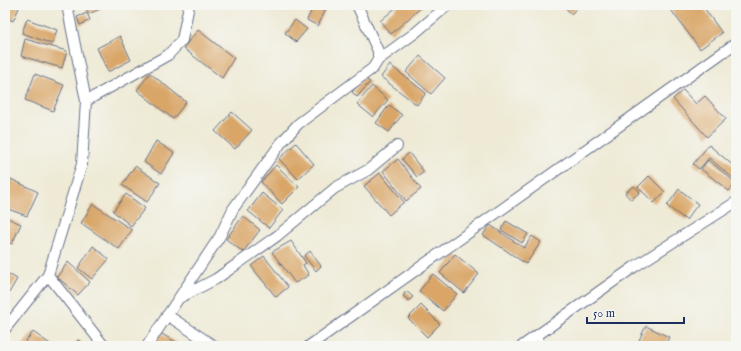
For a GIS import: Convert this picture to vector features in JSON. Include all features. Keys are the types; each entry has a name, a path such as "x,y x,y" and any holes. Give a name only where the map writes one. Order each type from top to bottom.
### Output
{"street":[{"path":"5,329 48,275 82,164 86,101 67,5"},
{"path":"86,101 168,55 182,40 189,5"},
{"path":"357,5 378,51 378,60"},
{"path":"147,346 220,236 233,209 281,143 298,124 373,68 378,60 415,33 448,5"},
{"path":"308,346 717,58 736,43"},
{"path":"179,298 216,279 277,236 335,188 368,170 397,146"},
{"path":"522,346 634,267 736,202"},
{"path":"48,275 104,346"},
{"path":"167,315 214,346"}],"lane":[{"path":"538,335 544,346"}],"building":[{"path":"5,5 13,5 19,8 13,21 5,17"},
{"path":"84,5 108,5 89,14"},
{"path":"314,5 319,5 326,9 318,26 307,20"},
{"path":"399,5 424,5 391,34 380,21"},
{"path":"563,5 580,5 571,14"},
{"path":"678,5 702,5 722,33 700,49 671,10"},
{"path":"87,13 90,20 80,25 77,17"},
{"path":"27,19 57,30 52,44 22,33"},
{"path":"295,20 307,29 296,42 285,33"},
{"path":"198,30 234,58 222,78 183,48"},
{"path":"120,36 131,60 108,72 97,48"},
{"path":"25,39 67,51 62,68 21,56"},
{"path":"420,56 445,78 431,94 406,72"},
{"path":"390,65 426,93 417,105 381,77"},
{"path":"150,73 186,102 173,119 137,90"},
{"path":"35,74 64,85 53,111 25,100"},
{"path":"364,78 370,82 357,97 352,92"},
{"path":"372,86 388,100 373,117 357,104"},
{"path":"683,90 696,104 705,96 726,119 707,137 673,99"},
{"path":"389,105 402,115 389,132 376,123"},
{"path":"232,112 252,130 235,149 215,131"},
{"path":"156,141 174,153 161,174 144,162"},
{"path":"296,143 314,164 298,179 279,159"},
{"path":"709,145 736,168 736,177 734,179 709,158 699,169 693,164"},
{"path":"409,153 424,172 417,177 402,159"},
{"path":"398,159 421,189 406,201 383,171"},
{"path":"708,160 736,183 729,191 701,169"},
{"path":"276,165 299,187 282,204 261,182"},
{"path":"135,166 160,183 147,202 122,185"},
{"path":"380,173 404,202 389,215 364,186"},
{"path":"649,176 665,192 654,203 638,187"},
{"path":"11,179 38,192 27,216 5,208 5,193"},
{"path":"634,186 640,192 631,200 625,193"},
{"path":"679,189 698,204 686,220 667,206"},
{"path":"262,193 283,210 269,228 248,211"},
{"path":"126,194 145,208 131,226 113,211"},
{"path":"93,204 132,230 119,249 81,223"},
{"path":"243,216 260,230 243,252 226,239"},
{"path":"5,217 21,224 12,244 5,241"},
{"path":"506,221 528,234 522,243 501,230"},
{"path":"490,225 524,248 532,236 541,242 526,264 483,235"},
{"path":"291,241 306,263 303,265 309,275 295,283 272,252"},
{"path":"93,246 109,259 92,279 78,268"},
{"path":"310,251 321,266 316,271 304,256"},
{"path":"455,254 479,274 464,293 440,273"},
{"path":"264,256 288,287 276,297 251,266"},
{"path":"68,262 90,282 78,295 57,277"},
{"path":"9,274 17,279 6,298 5,280"},
{"path":"433,274 457,294 443,311 419,291"},
{"path":"406,291 413,297 409,301 403,296"},
{"path":"421,305 440,324 427,337 408,318"},
{"path":"646,326 669,337 665,346 652,346 639,340"},
{"path":"33,332 53,346 22,346"},
{"path":"158,332 178,343 176,346 151,346"},
{"path":"78,340 87,346 73,346"}]}
